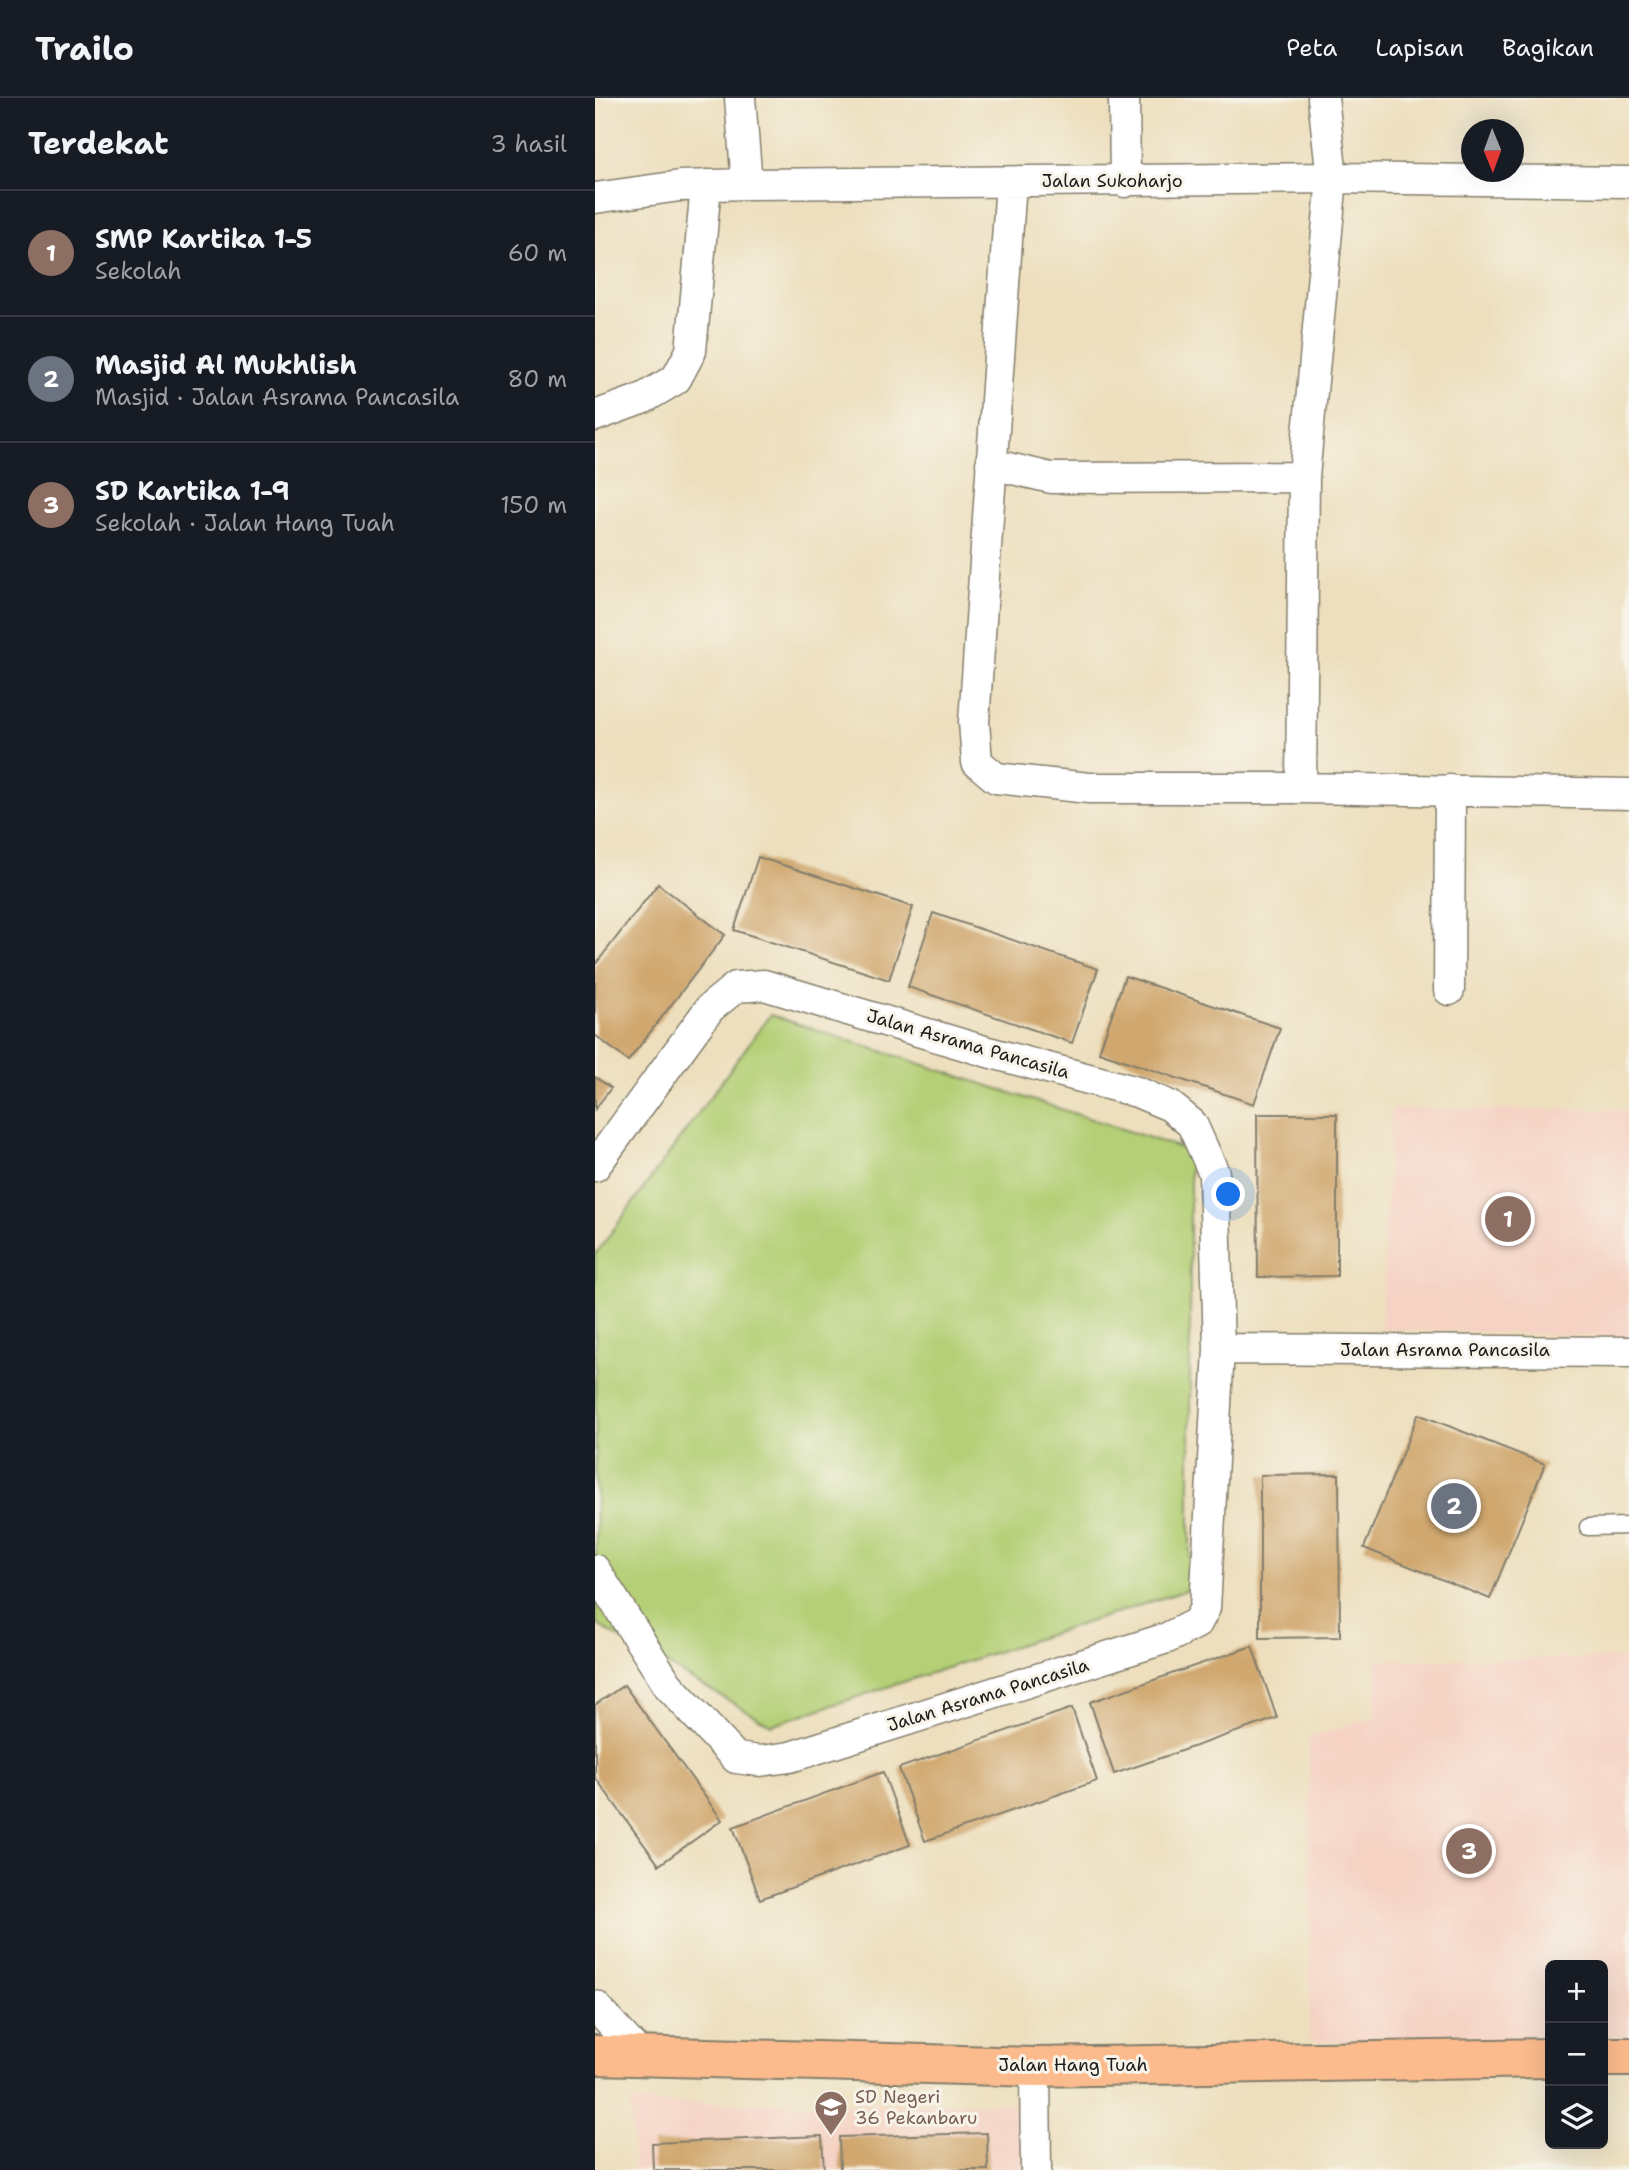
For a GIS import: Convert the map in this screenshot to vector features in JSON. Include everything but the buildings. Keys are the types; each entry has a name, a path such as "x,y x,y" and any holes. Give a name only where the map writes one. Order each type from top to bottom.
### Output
{"main road":[{"name":"Jalan Hang Tuah","path":"595,2055 1035,2067 1545,2058"},
{"path":"1608,2057 1629,2057"}],"street":[{"path":"740,98 747,184"},
{"path":"1124,98 1125,182"},
{"path":"1301,788 1304,477 1332,178 1323,98"},
{"name":"Jalan Sukoharjo","path":"595,198 706,184 1332,178 1629,182"},
{"path":"1011,182 974,722 977,762 996,778 1089,788 1301,788 1629,794"},
{"path":"595,416 644,398 676,379 691,351 706,184"},
{"path":"991,464 1051,478 1304,477"},
{"path":"1448,990 1450,790"},
{"name":"Jalan Asrama Pancasila","path":"595,1166 710,1008 736,987 764,985 988,1052 1137,1092 1170,1106 1192,1124 1214,1173 1219,1349 1205,1608 1196,1623 1167,1638 790,1757 760,1761 736,1758 668,1685 595,1570"},
{"name":"Jalan Asrama Pancasila","path":"1219,1349 1629,1352"},
{"path":"595,2006 639,2055"},
{"path":"1035,2067 1036,2170"}],"lane":[{"path":"1588,1527 1629,1526"}],"shaded area":[{"path":"1391,1109 1629,1110 1629,1337 1381,1329"},
{"path":"1629,1658 1629,2037 1608,2038 1608,1960 1545,1960 1545,2039 1310,2042 1309,1738 1376,1716 1377,1660"},
{"name":"SD Negeri 36 Pekanbaru","path":"630,2103 1030,2104 1031,2170 634,2170"}],"green space":[{"path":"770,1015 1190,1151 1190,1589 771,1725 596,1624 595,1255"}],"place":[{"name":"SMP Kartika 1-5","path":"1508,1219"},
{"name":"Masjid Al Mukhlish","path":"1454,1506"},
{"name":"SD Kartika 1-9","path":"1469,1851"},
{"name":"SD Negeri 36 Pekanbaru","path":"831,2137"}]}
